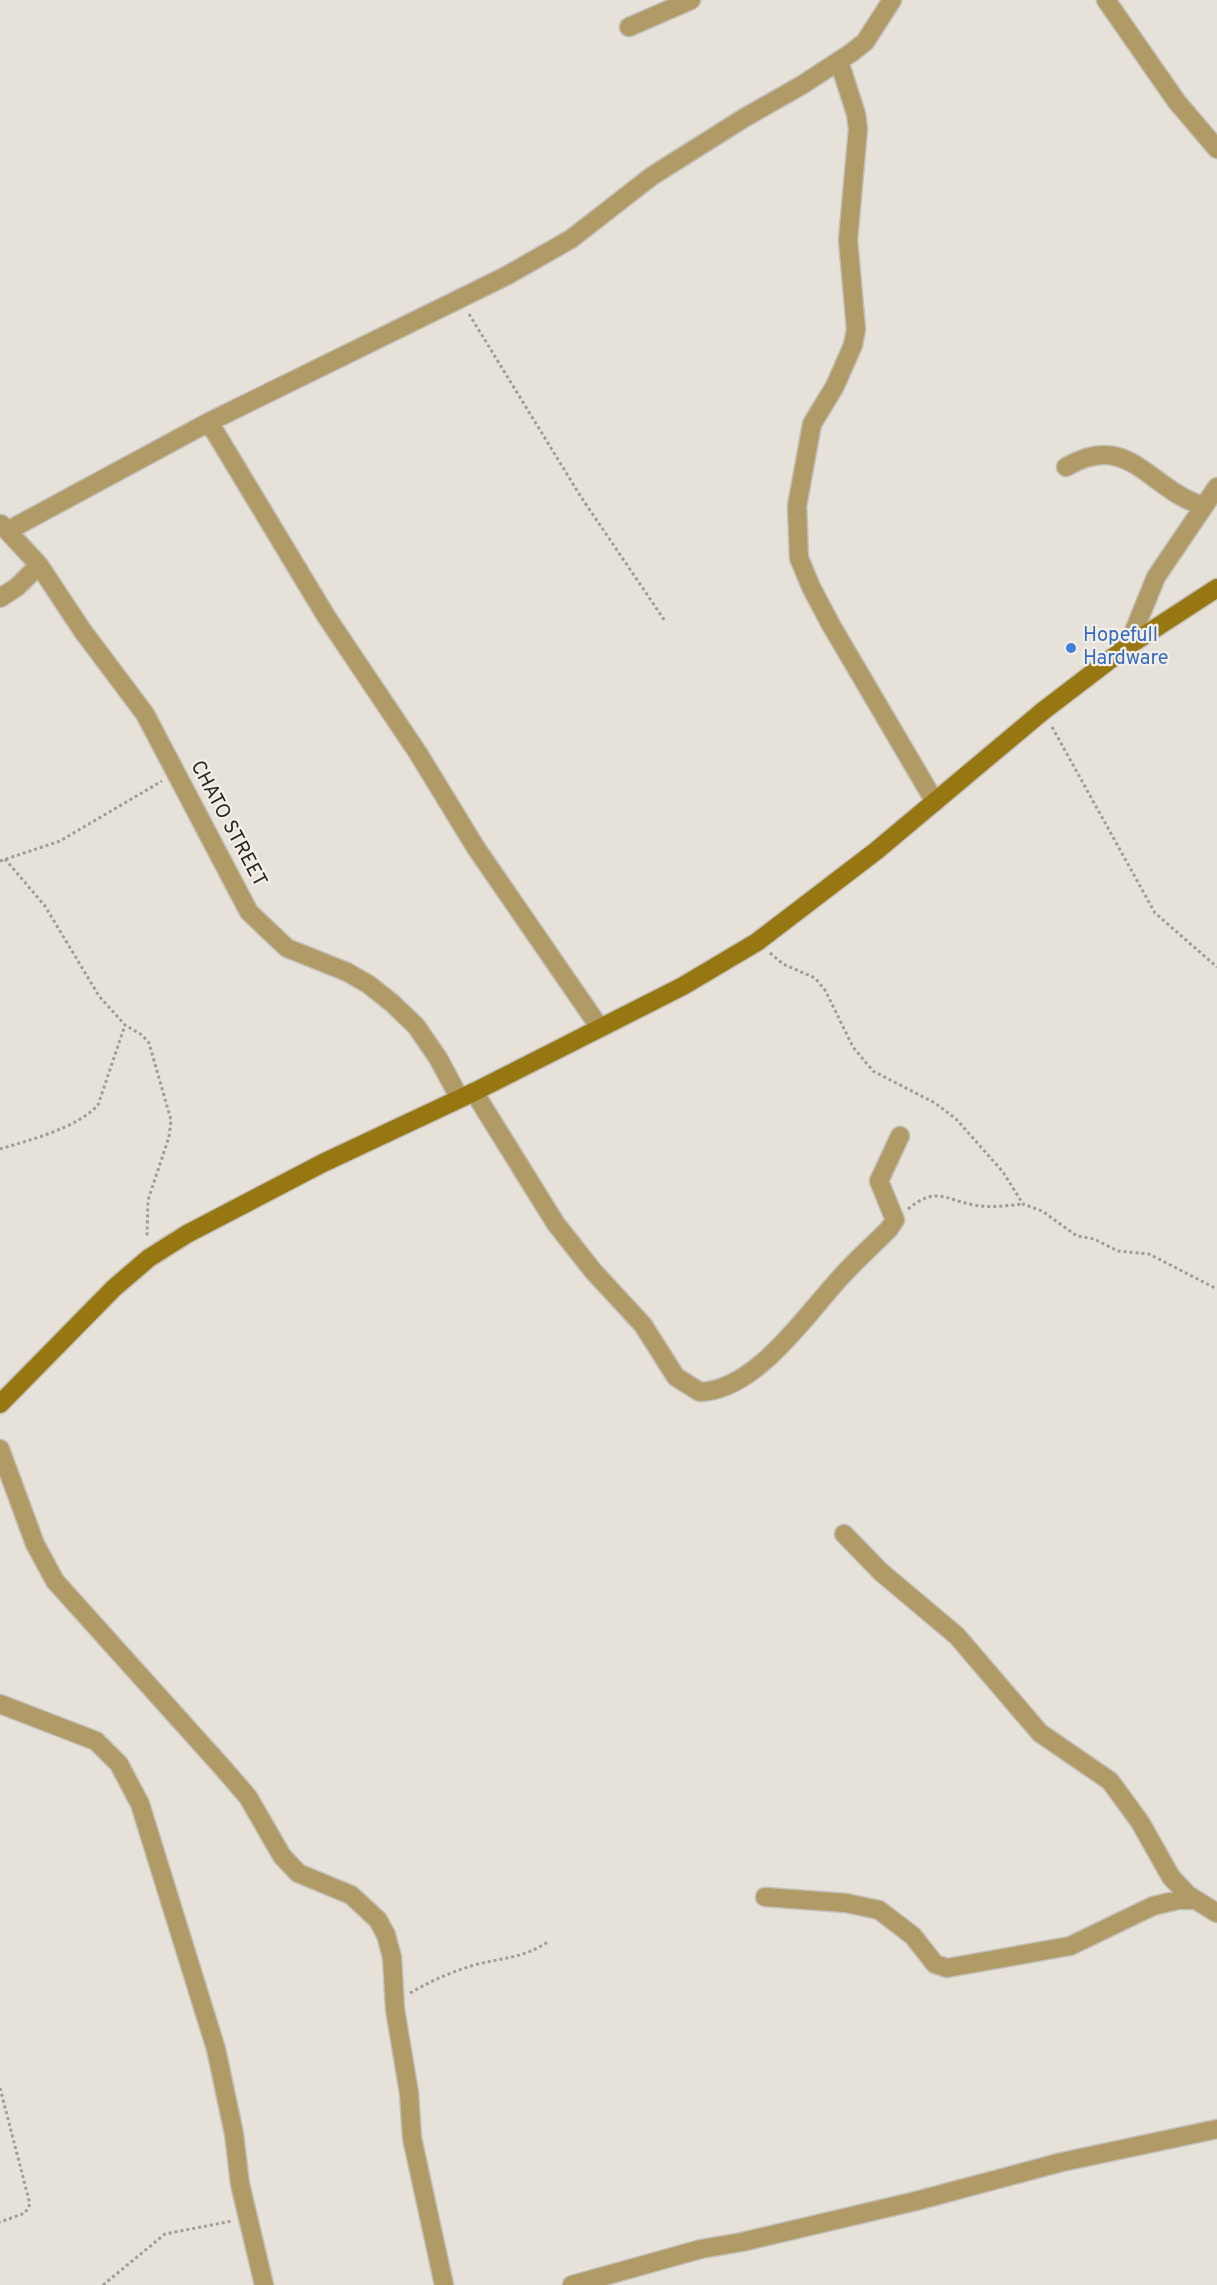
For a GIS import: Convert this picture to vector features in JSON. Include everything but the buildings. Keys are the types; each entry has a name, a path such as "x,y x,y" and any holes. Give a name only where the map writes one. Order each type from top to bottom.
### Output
{"street":[{"path":"629,27 692,0"},
{"path":"4,526 459,297 516,271 572,239 652,176 839,61 864,42 892,0"},
{"path":"1106,0 1177,102 1217,149"},
{"path":"839,61 856,114 858,129 848,240 856,328 852,345 835,386 812,423 797,506 799,558 831,625 935,802"},
{"path":"209,422 326,616 418,753 502,887 600,1028"},
{"path":"1066,467 1092,454 1108,453 1126,459 1186,501 1203,506"},
{"path":"1128,646 1156,577 1217,487"},
{"name":"CHATO STREET","path":"4,526 39,565 82,630 145,714 249,912 287,948 346,972 368,984 416,1026 556,1224 594,1272 644,1325 676,1377 700,1392 715,1390 745,1376 773,1353 895,1220"},
{"path":"0,598 17,587 39,565"},
{"path":"0,1404 106,1296 149,1258 312,1168 466,1095 683,986 757,942 876,851 1043,711 1128,646 1217,588"},
{"path":"895,1220 884,1198 879,1181 900,1136"},
{"path":"0,1449 35,1544 55,1581 248,1797 282,1856 298,1873 351,1895 378,1920 386,1935 392,1957 394,1999 408,2093 412,2138 444,2285"},
{"path":"844,1534 881,1572 957,1636 1040,1733 1110,1781 1140,1821 1171,1877 1195,1900 1217,1913"},
{"path":"0,1704 96,1741 115,1759 129,1779 140,1804 216,2049 234,2134 240,2184 264,2285"},
{"path":"765,1898 846,1903 879,1910 913,1936 935,1964 947,1968 1070,1946 1153,1906 1179,1900 1195,1900"},
{"path":"572,2285 700,2249 742,2242 1062,2162 1217,2129"}],"path":[{"path":"459,297 581,497 665,621"},
{"path":"1043,711 1155,913 1217,967"},
{"path":"0,861 60,841 175,773"},
{"path":"5,859 45,906 99,996 125,1025 142,1035 149,1043 171,1120 169,1137 148,1200 146,1225 149,1258"},
{"path":"757,942 783,964 815,978 825,990 853,1047 873,1071 935,1103 956,1119 1004,1172 1023,1204"},
{"path":"0,1149 40,1137 90,1114 98,1104 125,1025"},
{"path":"895,1220 918,1201 935,1195 944,1195 976,1205 1023,1204 1042,1212 1077,1236 1094,1239 1118,1251 1149,1254 1217,1289"},
{"path":"394,1999 445,1975 475,1965 521,1956 549,1941"},
{"path":"0,2088 30,2204 25,2213 0,2222"},
{"path":"103,2285 165,2234 202,2225 249,2218"}],"place":[{"name":"Hopefull Hardware","path":"1071,648"}]}
